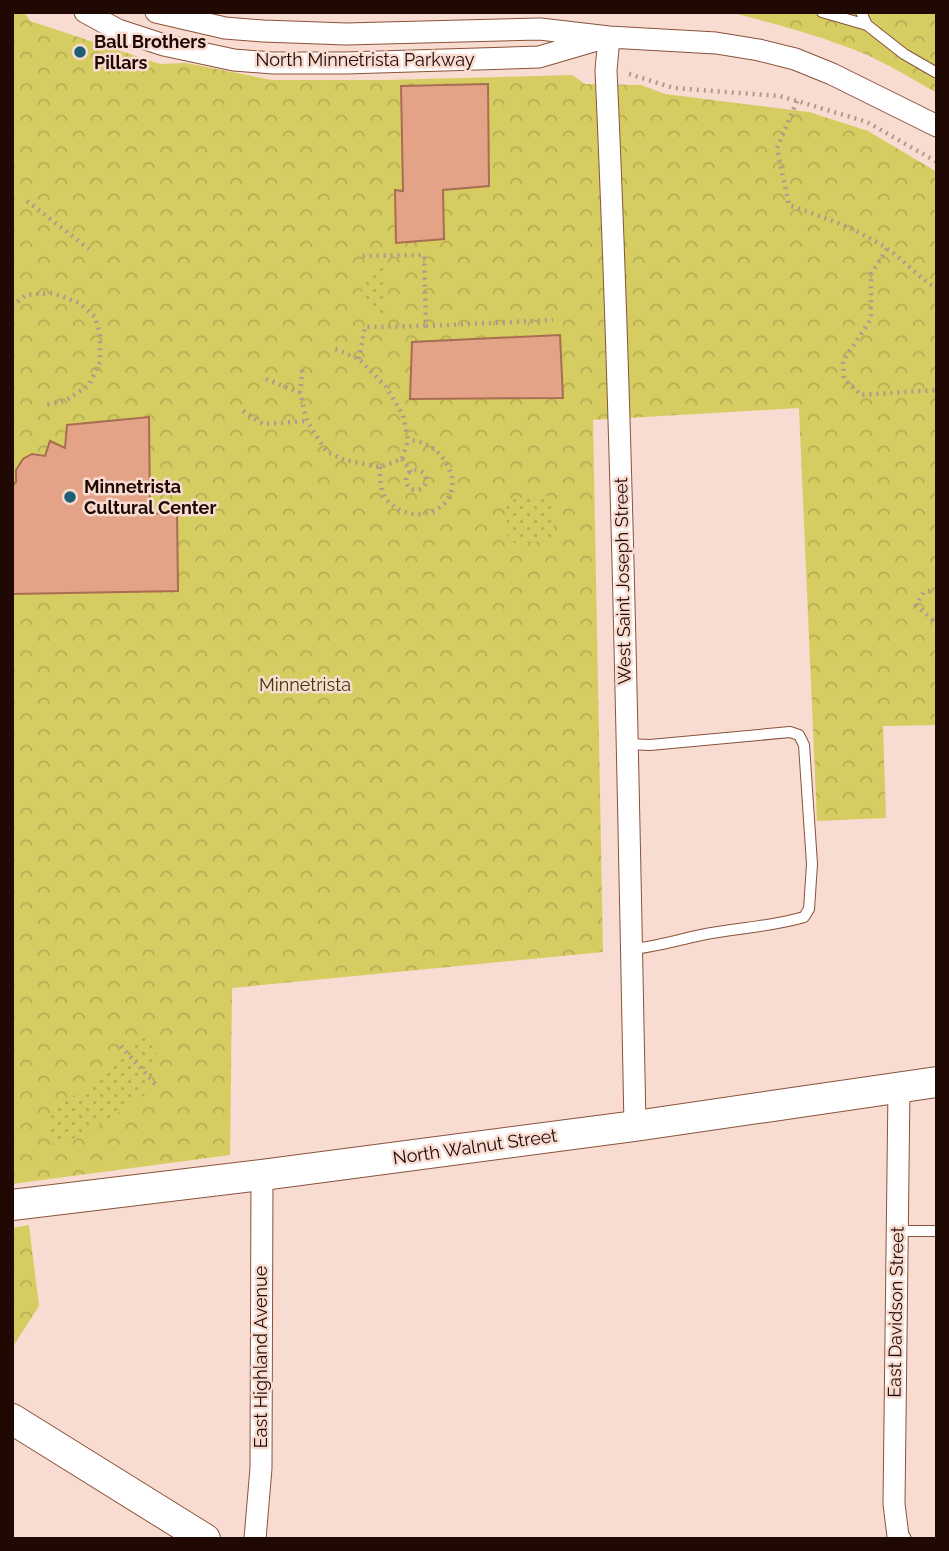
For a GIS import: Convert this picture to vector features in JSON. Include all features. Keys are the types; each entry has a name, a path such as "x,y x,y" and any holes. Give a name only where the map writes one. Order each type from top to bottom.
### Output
{"main road":[{"name":"North Walnut Street","path":"12,1205 635,1126 937,1082"},
{"path":"12,1419 205,1539"}],"street":[{"name":"North Minnetrista Parkway","path":"85,12 118,30 164,45 234,60 273,63 539,57 609,37"},
{"name":"North Minnetrista Parkway","path":"156,12 225,27 263,31 346,34 540,29 609,37 716,43 795,59 832,74 937,126"},
{"name":"West Saint Joseph Street","path":"609,37 606,70 616,278 635,1126"},
{"name":"East Davidson Street","path":"899,1087 894,1504 899,1538"},
{"name":"East Highland Avenue","path":"255,1539 261,1468 262,1175"}],"lane":[{"path":"822,12 867,25 904,54 937,73"},
{"path":"861,12 867,25"},
{"path":"626,744 650,745 790,732 799,735 804,744 812,864 809,909 804,917 788,922 701,935 654,947 631,949"},
{"path":"897,1231 937,1231"}],"path":[{"path":"630,86 629,73 674,88 779,96 867,122 937,162"},
{"path":"797,101 777,148 789,205 854,229 887,248 926,283 937,289"},
{"path":"27,201 89,249"},
{"path":"887,248 872,274 872,319 843,361 845,379 861,395 937,390"},
{"path":"362,256 424,255 426,326"},
{"path":"12,306 26,295 53,293 79,303 95,317 100,334 100,362 89,385 65,401 44,405"},
{"path":"359,359 365,327 553,320"},
{"path":"332,348 359,359 386,387 403,415 408,440 402,459"},
{"path":"303,365 300,393 307,421 326,451 344,460 380,467 402,459"},
{"path":"266,379 300,393"},
{"path":"243,411 263,424 307,421"},
{"path":"380,467 380,482 385,498 400,509 412,515 427,514 441,507 450,497 454,483 447,464 438,452 421,441 408,440"},
{"path":"402,459 411,472"},
{"path":"418,470 424,473 426,483 422,489 416,490 408,485 407,479 411,472 418,470"},
{"path":"937,590 924,592 916,605 937,624"},
{"path":"121,1046 156,1085"}],"green space":[{"name":"Minnetrista","path":"12,12 24,12 30,21 160,64 186,63 272,80 572,75 585,84 641,85 665,94 809,112 868,131 937,172 937,725 883,726 886,818 817,821 799,408 593,420 603,952 232,988 230,1155 12,1184"},
{"path":"729,12 937,12 937,93 856,50"},
{"path":"386,261 387,320 379,318 367,309 361,295 361,287 367,273"},
{"path":"552,496 554,541 508,543 506,499"},
{"path":"144,1032 158,1047 148,1093 81,1136 53,1145 48,1125 53,1111 96,1079"},
{"path":"29,1225 39,1306 12,1348 12,1228"}],"building":[{"path":"488,84 489,186 443,190 444,239 396,243 395,190 403,191 401,86"},
{"path":"560,335 563,398 410,399 412,342"},
{"name":"Minnetrista Cultural Center","path":"149,417 150,514 177,512 178,591 12,594 12,486 16,482 16,470 23,459 32,454 45,456 50,441 65,448 67,425"}],"place":[{"name":"Ball Brothers Pillars","path":"80,52"},
{"name":"Minnetrista Cultural Center","path":"70,497"}]}
